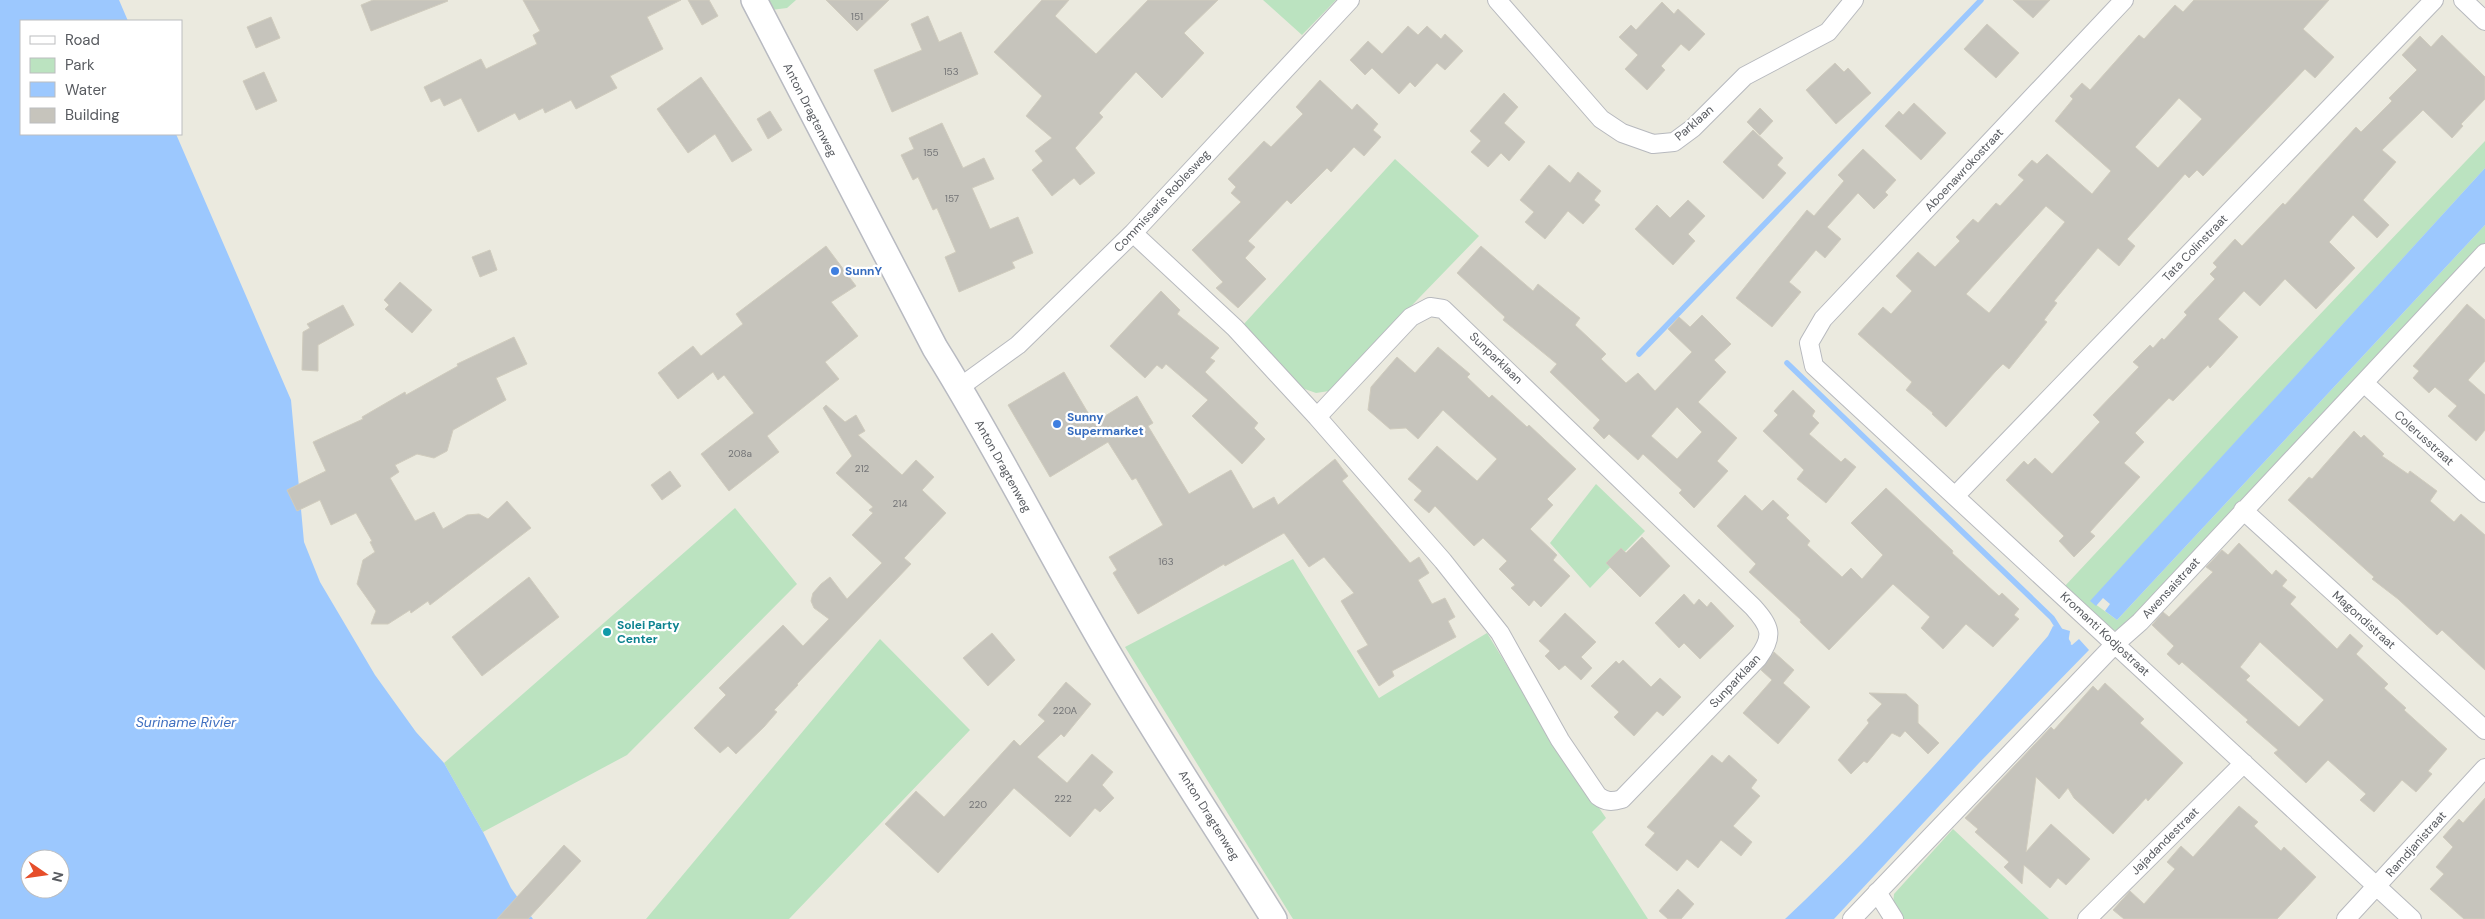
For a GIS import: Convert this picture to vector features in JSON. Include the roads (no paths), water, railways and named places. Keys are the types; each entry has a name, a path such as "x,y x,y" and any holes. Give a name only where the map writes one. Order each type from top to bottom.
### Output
{"main road":[{"name":"Anton Dragtenweg","path":"754,0 935,348 960,387 1113,662 1274,919"}],"street":[{"name":"Commissaris Roblesweg","path":"960,387 1018,345 1133,233 1350,0"},
{"name":"Parklaan","path":"1497,0 1601,118 1622,134 1653,144 1674,142 1693,128 1745,76 1828,32 1854,0"},
{"name":"Aboenawrokostraat","path":"1809,343 1823,319 2124,0"},
{"name":"Tata Colinstraat","path":"1956,495 2434,0"},
{"path":"2463,0 2485,21"},
{"name":"Sunparklaan","path":"1133,233 1235,328 1317,417 1444,562 1500,633 1560,740 1598,796 1604,800 1612,802 1622,799 1758,658 1767,646 1769,633 1765,620 1754,607 1443,309 1430,307 1411,318 1317,417"},
{"name":"Awensaistraat","path":"1852,919 2115,644 2140,622 2243,510 2482,261"},
{"name":"Kromanti Kodjostraat","path":"1809,343 1814,366 1956,495 2412,919"},
{"name":"Colerusstraat","path":"2364,383 2485,493"},
{"name":"Magondistraat","path":"2243,510 2485,730"},
{"name":"Jajadandestraat","path":"2087,919 2244,763"},
{"name":"Ramdjanistraat","path":"2346,919 2485,768"},
{"path":"1877,892 1894,919"}],"water":[{"name":"Suriname Rivier","path":"0,0 119,0 128,20 20,20 20,135 176,135 291,400 304,542 320,582 375,675 416,732 444,763 483,832 511,888 533,919 0,919"},
{"path":"2485,168 2485,225 2117,620 2105,611 2110,604 2103,598 2096,606 2090,601"},
{"path":"2053,626 2070,631 2068,643 2072,645 2079,639 2089,650 1979,763 1834,919 1785,919 1820,886 1920,781 2048,636"}],"waterway":[{"path":"1639,354 1981,0"},
{"path":"1787,363 2052,618 2068,643"}],"place":[{"name":"SunnY","path":"835,271"},
{"name":"Sunny Supermarket","path":"1057,424"},
{"name":"Solei Party Center","path":"607,632"}]}
